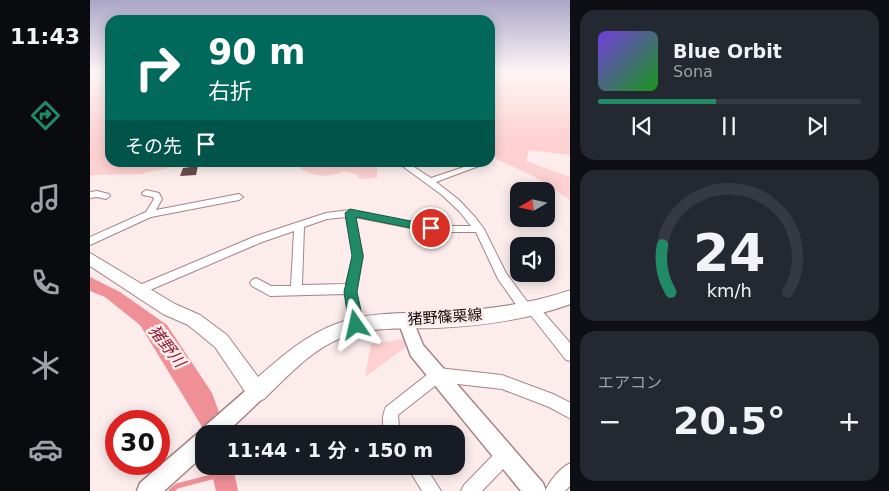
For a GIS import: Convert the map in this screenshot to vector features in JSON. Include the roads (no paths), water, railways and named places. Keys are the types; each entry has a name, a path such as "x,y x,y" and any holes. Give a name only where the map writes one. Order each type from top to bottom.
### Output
{"main road":[{"path":"90,259 169,309 194,320 221,341 257,392"},
{"name":"猪野篠栗線","path":"257,392 310,345 338,331 356,325 381,321 462,319 529,308 570,297"}],"street":[{"path":"408,167 432,181 472,219 479,229 502,276 570,355"},
{"path":"432,181 472,167"},
{"path":"146,193 156,195 158,199 149,214"},
{"path":"90,196 97,194 106,196"},
{"path":"90,241 149,214 239,198"},
{"path":"139,290 243,245 326,216 350,213 431,228 479,229"},
{"path":"350,213 358,256 351,289 356,325"},
{"path":"296,290 298,225"},
{"path":"256,283 270,291 351,289"},
{"path":"406,321 418,350 535,491"},
{"path":"391,425 391,412 438,375 502,382 553,401 570,412"},
{"path":"221,425 257,392"},
{"path":"148,491 195,449"},
{"path":"470,491 505,455"},
{"path":"554,491 570,471"},
{"path":"421,475 432,491"}],"water":[{"name":"猪野川","path":"90,277 120,292 167,325 212,393 224,425 201,425 140,325 105,297 90,291"},
{"path":"212,475 235,475 238,491 216,491"}],"waterway":[{"path":"171,491 177,486 215,476"}]}
